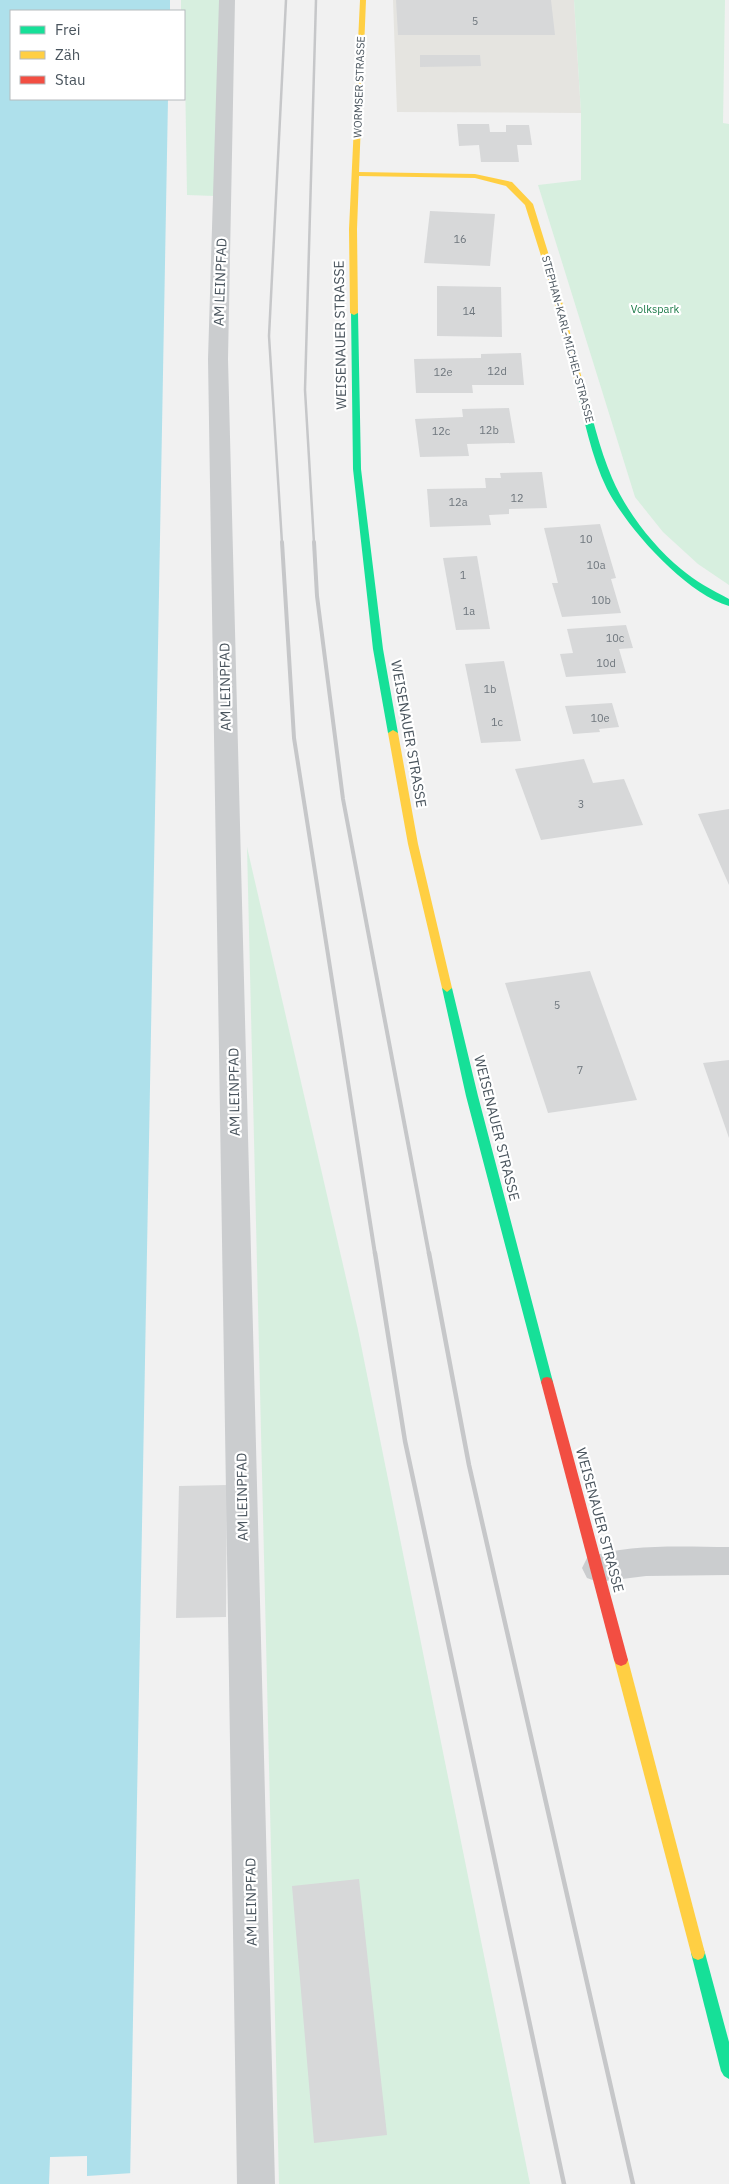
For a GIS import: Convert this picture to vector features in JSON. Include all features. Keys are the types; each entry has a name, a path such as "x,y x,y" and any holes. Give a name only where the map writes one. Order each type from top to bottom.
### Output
{"main road":[{"name":"WORMSER STRASSE","path":"356,174 363,0"},
{"name":"STEPHAN-KARL-MICHEL-STRASSE","path":"356,174 475,176 508,184 525,198 529,204 552,278 602,464 613,491 633,520 672,565 699,586 729,603"},
{"name":"WEISENAUER STRASSE","path":"356,174 353,229 357,469 378,649 413,844 472,1096 598,1568 729,2071"}],"street":[{"name":"AM LEINPFAD","path":"227,0 218,359 256,2184"},
{"path":"598,1568 646,1562 729,1561"}],"shaded area":[{"path":"393,0 574,0 581,113 397,112"}],"green space":[{"path":"181,0 220,0 215,196 187,195 185,10 181,10"},
{"name":"Volkspark","path":"574,0 725,0 723,123 729,124 729,585 698,564 663,532 635,497 538,185 581,180 581,113"},
{"path":"247,847 358,1330 530,2184 279,2184"}],"water":[{"path":"0,0 170,0 170,10 10,10 10,100 168,100 130,2184 0,2184"}],"pier":[{"path":"87,2156 87,2176 133,2173 132,2184 49,2184 50,2157"}],"building":[{"path":"396,0 551,0 555,35 398,35"},
{"path":"420,55 480,55 481,66 420,67"},
{"path":"457,124 489,124 490,132 506,132 506,125 529,125 532,145 517,145 519,162 481,162 479,145 459,146"},
{"path":"430,211 495,214 490,266 424,263"},
{"path":"437,286 501,287 502,337 437,336"},
{"path":"521,353 524,385 472,385 473,393 416,393 414,359 481,358 481,354"},
{"path":"509,408 515,443 467,444 469,456 420,457 415,419 463,417 462,409"},
{"path":"542,472 547,508 509,509 509,514 489,515 491,525 430,527 427,489 486,488 485,478 501,478 500,473"},
{"path":"600,524 616,578 611,579 621,613 562,617 552,583 558,583 544,528"},
{"path":"477,556 490,629 456,630 443,558"},
{"path":"626,625 633,648 619,649 626,673 566,677 560,654 573,653 567,629"},
{"path":"504,661 521,741 481,743 465,664"},
{"path":"612,703 619,727 599,729 600,732 573,734 565,706"},
{"path":"584,759 593,783 624,779 643,825 541,840 515,769"},
{"path":"729,809 729,885 698,814"},
{"path":"590,971 637,1100 548,1113 505,983"},
{"path":"729,1060 729,1138 703,1063"},
{"path":"227,1485 226,1617 176,1618 179,1486"},
{"path":"359,1879 387,2135 314,2143 292,1886"}],"railway":[{"path":"282,543 269,336 286,0"},
{"path":"314,543 305,390 316,0"},
{"path":"282,542 294,738 375,1254"},
{"path":"314,542 317,596 343,799 429,1254"},
{"path":"375,1253 405,1441 564,2184"},
{"path":"429,1253 469,1465 633,2184"}],"traffic: fast":[{"path":"354,313 357,469 378,649 393,733"},
{"path":"579,383 593,437 606,476 623,507 648,540 671,565 692,581 729,603"},
{"path":"447,988 472,1096 547,1382"},
{"path":"698,1953 729,2071"}],"traffic: slow":[{"path":"354,313 353,229 363,0"},
{"path":"356,174 475,176 509,184 529,204 552,278 579,383"},
{"path":"393,733 413,844 447,988"},
{"path":"621,1660 698,1953"}],"traffic: jam":[{"path":"547,1382 621,1660"}]}
